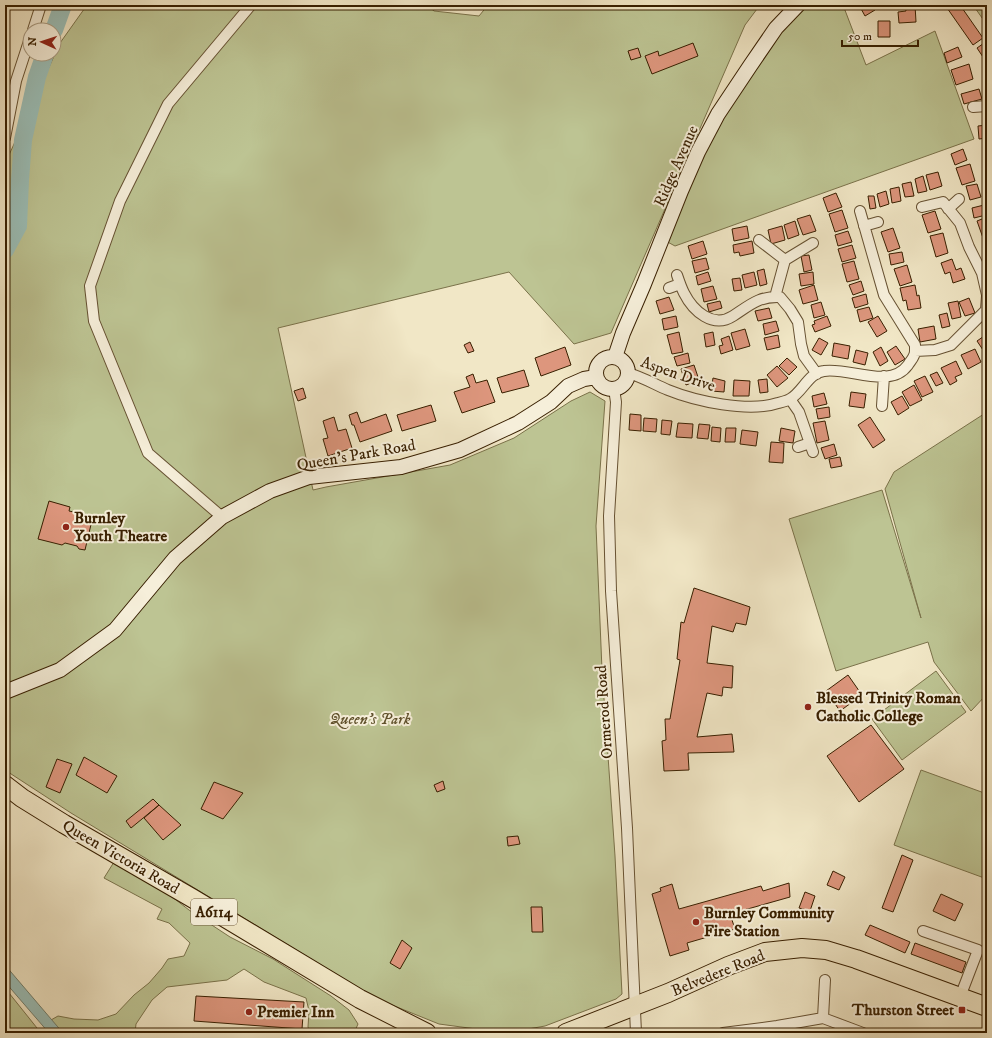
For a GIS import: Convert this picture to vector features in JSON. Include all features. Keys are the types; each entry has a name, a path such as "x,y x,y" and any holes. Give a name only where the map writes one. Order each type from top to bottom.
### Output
{"highway":[{"name":"Queen Victoria Road","path":"5,785 22,798 64,824 192,898 353,996 378,1010 427,1033"},
{"name":"Belvedere Road","path":"566,1033 765,952 802,948 826,950 856,959 987,1007"}],"street":[{"path":"36,22 41,5"},
{"path":"222,517 148,453 94,321 90,286 120,201 168,104 251,5"},
{"name":"Ridge Avenue","path":"615,357 623,333 681,191 718,114 776,28 798,5"},
{"path":"5,138 16,81 22,62"},
{"path":"973,107 987,106"},
{"path":"922,207 945,205 959,199"},
{"path":"915,351 935,350 951,345 986,310 987,307 987,295 982,273 968,246 960,223 945,205"},
{"path":"669,288 679,279 684,293 697,310 711,320 723,320 732,317 754,301 770,296 780,297 798,322 800,344 804,356 817,374 823,371 839,370 873,377 894,376 905,369 915,356 915,345 884,295 860,211"},
{"path":"864,226 878,222"},
{"path":"759,240 784,260"},
{"path":"775,297 784,260 813,243"},
{"path":"615,357 625,363 628,373 626,382 619,388 605,388 598,381 596,371 600,362 605,358 615,357"},
{"name":"Aspen Drive","path":"628,373 669,390 710,402 740,406 764,406 790,399 800,391 812,376 817,374"},
{"path":"882,406 884,376"},
{"name":"Queen's Park Road","path":"5,692 60,670 115,630 175,558 222,517 270,491 308,477 402,467 460,450 518,423 551,402 568,386 584,379 596,377"},
{"name":"Ormerod Road","path":"614,389 616,402 609,516 610,592 627,828 636,1033"},
{"path":"790,399 799,412 812,448 798,447"},
{"path":"923,932 978,950 960,997"},
{"path":"823,1018 825,980"},
{"path":"723,1033 777,1030 823,1018 863,1033"}],"green space":[{"name":"Queen's Park","path":"87,5 427,5 434,11 479,16 488,5 760,5 745,25 611,333 574,344 509,272 278,328 313,490 450,465 514,438 571,401 590,392 605,401 596,526 602,670 615,856 622,994 616,999 545,1026 506,1033 439,1024 377,999 71,813 5,770 5,228 7,214 9,155 51,62 62,62 62,40"},
{"path":"798,5 843,5 866,65 935,31 974,139 675,246 662,239 698,152"},
{"path":"973,5 987,5 987,25"},
{"path":"987,412 987,694 971,711 934,662 928,642 836,671 789,519 882,490 921,618 885,489 894,472"},
{"path":"936,671 966,712 902,760 872,719"},
{"path":"921,770 987,794 987,879 894,845"},
{"path":"114,862 162,889 189,910 230,937 273,959 331,996 349,1010 358,1024 354,1033 310,1033 308,1027 309,1011 306,998 264,982 244,969 227,980 167,987 152,1000 136,1024 135,1033 63,1033 51,1020 58,1016 74,1019 98,1020 116,1014 134,995 149,983 168,959 184,956 190,943 169,923 157,919 162,909 104,878"},
{"path":"5,988 41,1033 5,1033"}],"water":[{"path":"5,965 63,1033 49,1033 5,982"}],"building":[{"path":"859,5 873,5 875,10 865,16"},
{"path":"905,5 915,5 916,22 899,23 898,12 906,11"},
{"path":"945,5 960,5 983,38 973,45"},
{"path":"878,21 890,21 890,37 878,37"},
{"path":"987,41 987,63 977,48"},
{"path":"693,43 698,56 652,74 645,56 658,51 659,56"},
{"path":"958,47 962,57 947,63 944,53"},
{"path":"638,48 641,57 631,60 628,51"},
{"path":"969,64 973,79 956,85 951,70"},
{"path":"979,89 982,99 964,104 961,94"},
{"path":"987,125 987,138 979,139 978,126"},
{"path":"963,149 967,160 955,165 951,154"},
{"path":"970,164 975,181 962,185 956,168"},
{"path":"938,172 942,186 930,190 926,175"},
{"path":"923,176 927,191 918,193 915,179"},
{"path":"911,182 914,196 905,197 902,184"},
{"path":"977,184 981,197 970,200 966,186"},
{"path":"899,187 901,201 892,203 890,189"},
{"path":"886,191 889,204 880,207 877,194"},
{"path":"836,193 842,207 828,212 823,198"},
{"path":"868,196 874,196 876,208 870,209"},
{"path":"984,205 986,215 974,218 972,208"},
{"path":"842,210 848,228 835,232 829,214"},
{"path":"935,211 941,229 928,233 922,215"},
{"path":"810,215 816,231 803,235 797,219"},
{"path":"987,217 987,237 983,238 977,221"},
{"path":"795,221 799,235 788,239 784,225"},
{"path":"747,226 749,238 734,241 732,229"},
{"path":"782,226 785,240 771,244 768,230"},
{"path":"893,228 900,248 888,252 881,232"},
{"path":"848,231 852,242 838,246 835,235"},
{"path":"943,233 948,253 936,257 930,236"},
{"path":"703,241 707,254 692,259 688,246"},
{"path":"752,241 754,253 740,256 739,252 734,253 733,245"},
{"path":"852,245 856,258 842,262 838,249"},
{"path":"902,252 904,262 891,265 889,254"},
{"path":"809,255 812,270 804,272 801,256"},
{"path":"706,258 709,269 695,273 692,261"},
{"path":"952,259 956,270 961,268 965,279 953,283 950,272 945,274 941,263"},
{"path":"854,261 859,279 847,282 842,264"},
{"path":"907,265 912,282 900,286 894,269"},
{"path":"764,269 767,284 760,286 757,271"},
{"path":"708,272 711,281 698,285 696,276"},
{"path":"754,272 757,285 745,288 742,275"},
{"path":"813,272 814,284 801,286 799,274"},
{"path":"740,278 742,290 734,291 732,279"},
{"path":"861,281 864,291 853,295 849,285"},
{"path":"814,285 818,300 803,304 799,290"},
{"path":"915,285 917,296 919,295 921,308 908,310 906,300 903,301 900,288"},
{"path":"713,286 717,299 704,302 701,289"},
{"path":"866,294 868,304 855,308 852,298"},
{"path":"669,297 674,310 660,314 656,301"},
{"path":"969,298 975,313 965,316 959,302"},
{"path":"720,301 722,308 709,312 707,304"},
{"path":"958,301 961,317 952,319 948,303"},
{"path":"821,302 825,315 814,318 811,305"},
{"path":"869,307 873,318 860,322 857,310"},
{"path":"769,308 772,318 758,321 755,311"},
{"path":"947,313 950,326 942,328 939,315"},
{"path":"676,316 678,327 664,330 662,319"},
{"path":"827,316 831,326 815,332 812,325 815,324 814,321"},
{"path":"878,316 887,331 877,337 868,322"},
{"path":"776,321 779,331 765,335 763,324"},
{"path":"934,326 936,339 920,342 918,329"},
{"path":"745,329 750,346 736,350 731,333"},
{"path":"679,332 683,352 672,354 667,335"},
{"path":"713,332 715,345 706,347 704,334"},
{"path":"987,334 987,352 985,353 977,341"},
{"path":"778,335 780,347 767,350 764,338"},
{"path":"729,336 733,350 721,354 719,346 723,345 721,339"},
{"path":"819,338 828,343 821,355 812,350"},
{"path":"470,342 474,351 468,353 464,345"},
{"path":"834,343 850,346 848,359 832,356"},
{"path":"896,346 905,359 895,365 887,352"},
{"path":"565,347 571,365 541,376 535,358"},
{"path":"881,347 888,361 880,366 873,352"},
{"path":"975,349 981,362 968,369 961,355"},
{"path":"856,350 868,353 865,365 853,362"},
{"path":"688,353 690,363 677,366 674,357"},
{"path":"787,358 797,367 789,375 779,366"},
{"path":"956,361 962,374 955,377 957,381 950,385 941,368"},
{"path":"694,365 699,380 686,385 681,369"},
{"path":"777,366 788,378 777,387 767,375"},
{"path":"524,370 529,386 502,393 497,378"},
{"path":"937,372 943,383 936,386 930,375"},
{"path":"473,374 476,383 487,380 495,402 462,413 454,392 470,387 466,377"},
{"path":"925,376 933,392 922,397 914,381"},
{"path":"713,378 725,381 724,392 711,391"},
{"path":"767,379 768,392 760,393 758,380"},
{"path":"734,380 750,381 749,396 733,396"},
{"path":"914,385 922,400 910,406 902,392"},
{"path":"303,388 306,398 298,401 294,391"},
{"path":"851,392 866,394 864,408 849,406"},
{"path":"824,393 827,404 814,407 812,396"},
{"path":"902,396 909,408 898,415 891,402"},
{"path":"431,405 436,421 402,431 397,415"},
{"path":"829,407 830,417 818,419 816,409"},
{"path":"357,412 361,423 386,414 392,431 360,442 349,415"},
{"path":"630,414 641,415 641,431 629,430"},
{"path":"334,417 338,431 346,429 352,448 328,456 323,439 328,438 323,421"},
{"path":"870,417 885,440 873,448 858,425"},
{"path":"644,418 657,419 656,432 643,431"},
{"path":"662,420 672,421 670,435 661,434"},
{"path":"825,421 829,440 817,443 813,423"},
{"path":"678,423 693,424 692,438 676,437"},
{"path":"699,424 710,425 708,439 697,438"},
{"path":"712,427 721,428 720,442 711,441"},
{"path":"726,428 736,428 735,442 725,442"},
{"path":"781,428 795,431 793,443 779,441"},
{"path":"742,430 758,432 756,446 740,444"},
{"path":"771,442 784,443 783,463 769,462"},
{"path":"834,444 837,455 825,459 821,448"},
{"path":"840,457 842,466 831,468 829,459"},
{"name":"Burnley Youth Theatre","path":"49,501 70,507 69,511 93,516 85,550 65,543 62,545 38,539"},
{"path":"694,588 750,607 746,625 736,623 733,632 712,626 707,663 733,666 732,688 723,687 722,696 707,693 697,737 732,734 734,752 688,753 689,770 664,771 662,741 666,740 665,719 670,719 680,660 677,659 681,622 684,623"},
{"path":"848,675 862,695 840,711 826,691"},
{"path":"871,725 904,769 859,802 827,756"},
{"path":"84,757 117,776 107,793 76,775"},
{"path":"57,759 72,764 60,793 46,787"},
{"path":"443,781 445,789 437,792 434,785"},
{"path":"214,782 243,793 223,819 201,809"},
{"path":"153,799 159,805 131,828 126,821"},
{"path":"159,805 181,825 163,840 144,818"},
{"path":"518,836 520,844 508,846 507,837"},
{"path":"902,855 913,860 893,912 882,908"},
{"path":"833,871 845,877 839,890 827,885"},
{"name":"Burnley Community Fire Station","path":"789,883 790,897 730,914 735,929 687,943 689,950 670,956 652,894 661,891 660,888 672,884 679,909 761,886 763,891"},
{"path":"805,892 815,896 810,911 799,908"},
{"path":"941,894 963,904 955,921 933,911"},
{"path":"531,907 542,907 543,932 532,932"},
{"path":"870,925 910,942 905,953 865,935"},
{"path":"402,940 412,948 400,969 390,963"},
{"path":"915,943 966,962 962,973 911,954"},
{"name":"Premier Inn","path":"196,996 304,1002 302,1029 194,1021"}],"waterway":[{"path":"57,22 63,5"},
{"path":"5,250 18,226 23,140 37,77 42,62"}],"place":[{"name":"Burnley Youth Theatre","path":"66,527"},
{"name":"Blessed Trinity Roman Catholic College","path":"808,707"},
{"name":"Burnley Community Fire Station","path":"696,922"},
{"name":"Thurston Street","path":"962,1010"},
{"name":"Premier Inn","path":"249,1012"}]}
